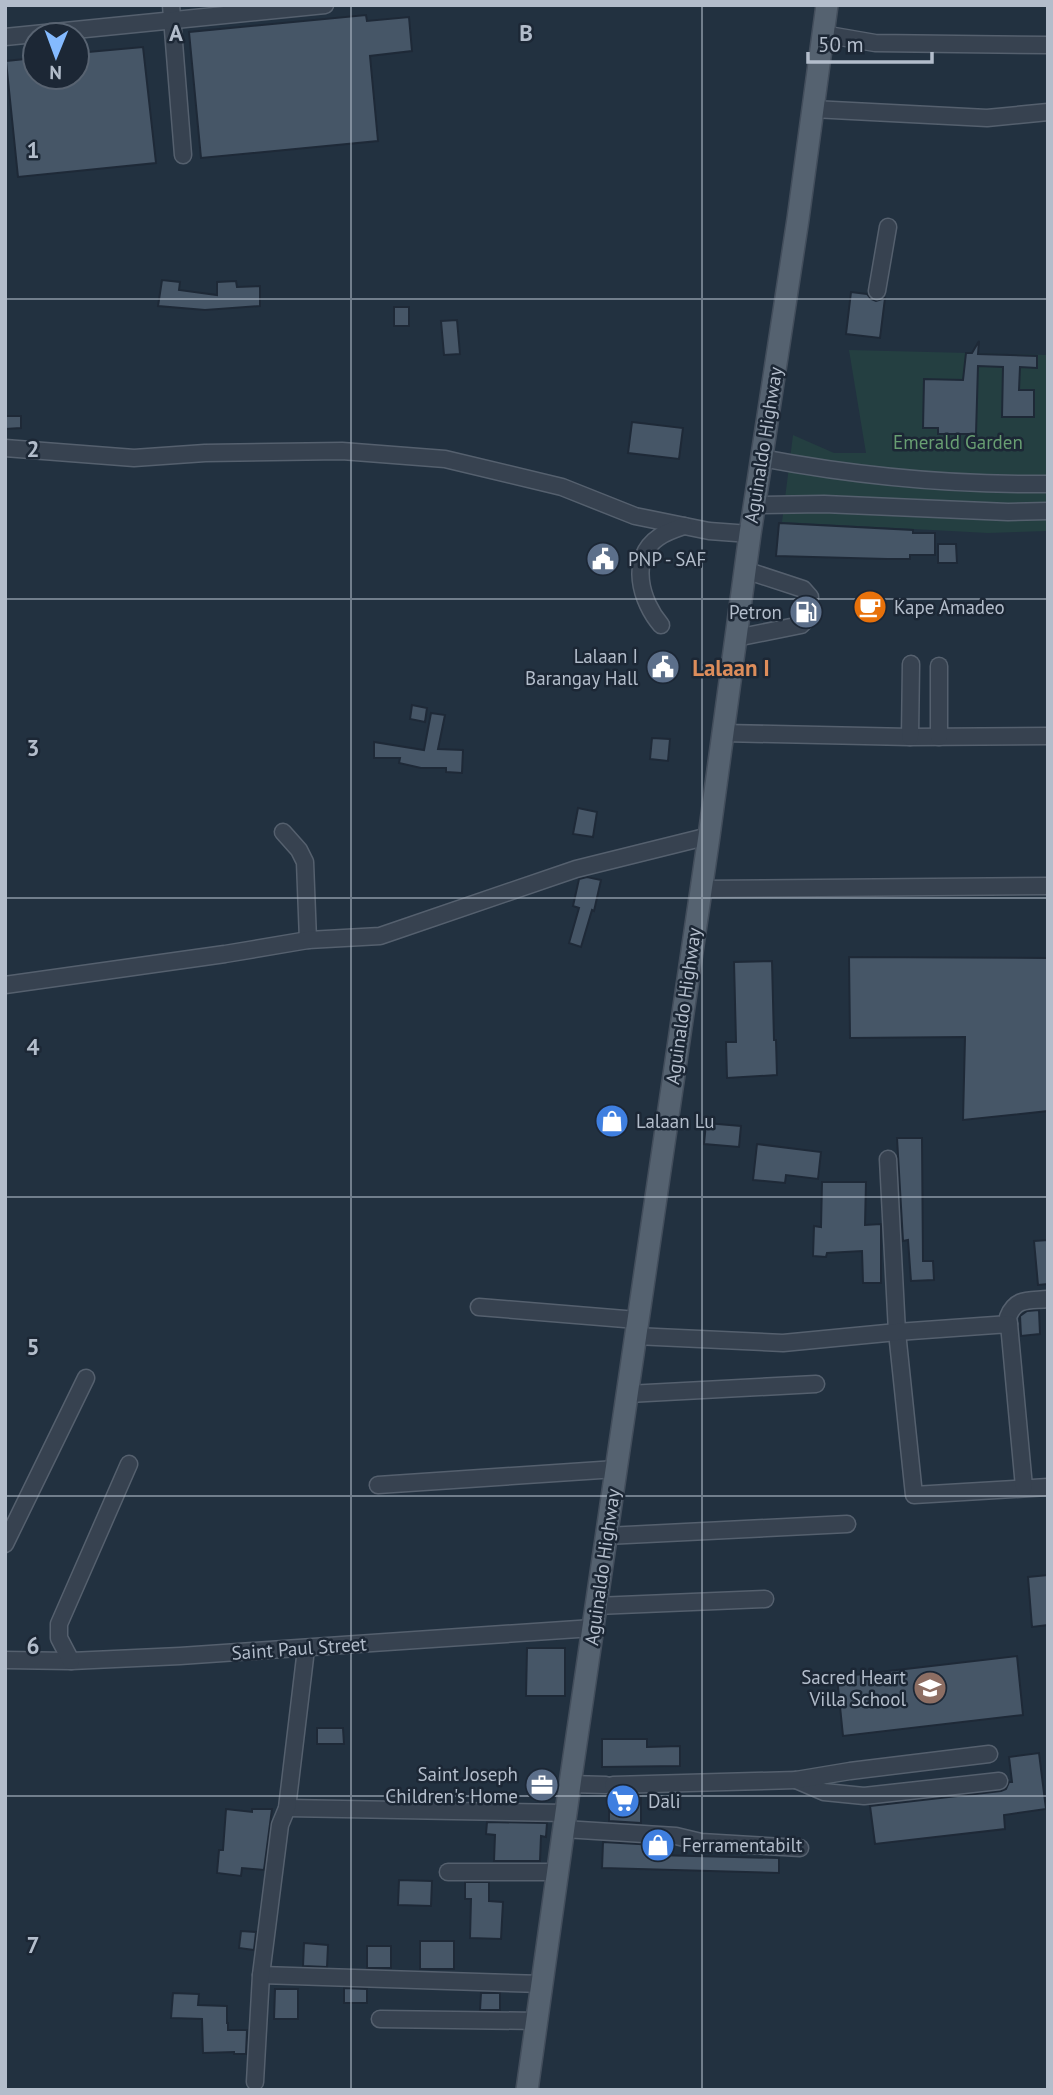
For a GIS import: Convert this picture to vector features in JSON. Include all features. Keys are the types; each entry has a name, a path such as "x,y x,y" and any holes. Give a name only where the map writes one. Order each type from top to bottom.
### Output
{"main road":[{"name":"Aguinaldo Highway","path":"527,2090 827,5"}],"street":[{"path":"5,37 172,13 325,5"},
{"path":"172,13 183,155"},
{"path":"823,34 875,43 1048,45"},
{"path":"813,109 987,118 1048,112"},
{"path":"877,292 888,227"},
{"path":"5,448 134,458 205,453 342,451 445,459 562,487 635,516 709,531 750,534"},
{"path":"762,458 825,470 921,481 984,485 1048,484"},
{"path":"754,505 824,504 1008,512 1048,511"},
{"path":"661,625 643,597 640,584 641,565 646,552 657,538 684,526"},
{"path":"745,570 803,589 810,597"},
{"path":"736,638 801,625 809,617"},
{"path":"910,737 911,664"},
{"path":"939,666 939,737"},
{"path":"723,733 910,737 1048,736"},
{"path":"283,832 299,850 304,862 308,940"},
{"path":"5,985 308,940 380,936 576,869 709,836"},
{"path":"700,890 1048,886"},
{"path":"888,1158 897,1332 914,1495 1048,1487"},
{"path":"1024,1488 1008,1317 1015,1305 1023,1301 1048,1299"},
{"path":"479,1307 636,1328 783,1343 1009,1324"},
{"path":"5,1544 86,1378"},
{"path":"628,1394 816,1384"},
{"path":"71,1661 59,1638 59,1624 129,1464"},
{"path":"378,1485 616,1469"},
{"path":"606,1536 847,1524"},
{"path":"596,1605 765,1599"},
{"name":"Saint Paul Street","path":"5,1660 71,1661 306,1649 593,1628"},
{"path":"255,2082 261,1975 280,1825 287,1808 306,1649"},
{"path":"570,1784 796,1780 989,1754"},
{"path":"796,1780 824,1793 864,1796 999,1781"},
{"path":"287,1808 565,1821 676,1836 701,1842 800,1848"},
{"path":"448,1872 558,1872"},
{"path":"261,1975 543,1984"},
{"path":"380,2019 538,2021"}],"green space":[{"name":"Emerald Garden","path":"849,350 1048,355 1048,531 988,533 782,522 793,435 834,453 866,453"}],"building":[{"path":"366,15 367,21 409,17 412,51 370,56 378,141 201,158 189,32"},
{"path":"143,47 156,163 18,177 6,61 21,59 21,91 91,91 91,52"},
{"path":"162,280 180,282 179,290 217,295 217,282 236,281 237,287 260,286 260,306 205,310 158,306"},
{"path":"851,292 867,294 876,301 885,298 880,338 846,334"},
{"path":"394,307 409,307 409,326 394,326"},
{"path":"457,320 460,354 444,355 441,321"},
{"path":"979,341 978,354 1037,356 1037,368 1020,367 1019,390 1034,390 1034,417 1002,417 1003,367 978,366 976,434 938,434 938,428 923,428 924,379 963,380 966,353 972,353"},
{"path":"5,416 21,416 21,428 5,429"},
{"path":"632,422 683,428 679,459 628,453"},
{"path":"779,523 935,533 935,555 910,555 910,559 776,556"},
{"path":"938,544 956,544 957,563 938,563"},
{"path":"412,705 427,708 425,722 410,719"},
{"path":"431,713 445,715 438,749 463,750 462,773 446,772 446,768 421,768 399,763 400,758 374,758 374,742 424,750"},
{"path":"652,738 670,739 668,761 650,759"},
{"path":"578,808 597,812 593,837 573,834"},
{"path":"587,877 601,880 594,911 592,910 581,947 569,943 579,908 573,906 579,879"},
{"path":"849,957 1048,958 1048,1111 963,1120 965,1037 850,1038"},
{"path":"772,961 777,1075 727,1078 726,1042 736,1042 734,962"},
{"path":"706,1123 741,1126 739,1147 704,1144"},
{"path":"897,1138 922,1138 923,1261 933,1261 934,1280 911,1281 908,1240 903,1241"},
{"path":"757,1144 821,1152 818,1179 786,1175 785,1183 753,1180"},
{"path":"822,1182 866,1182 865,1225 881,1224 881,1283 863,1283 862,1251 827,1253 826,1257 813,1256 814,1226 821,1227"},
{"path":"1048,1240 1048,1284 1038,1285 1034,1241"},
{"path":"1039,1310 1040,1334 1021,1336 1020,1316 1027,1311"},
{"path":"1048,1575 1048,1625 1032,1627 1028,1577"},
{"path":"527,1648 565,1648 565,1696 526,1696"},
{"path":"1017,1656 1023,1715 843,1736 837,1677"},
{"path":"317,1728 343,1728 344,1744 317,1744"},
{"path":"602,1739 647,1739 647,1747 680,1746 680,1766 602,1767"},
{"path":"1039,1753 1046,1809 1004,1815 1005,1829 875,1844 870,1806 1001,1791 1012,1782 1009,1757"},
{"path":"609,1795 641,1795 641,1823 609,1821"},
{"path":"226,1809 252,1812 252,1809 272,1809 264,1870 242,1868 241,1876 217,1873 219,1850 223,1850"},
{"path":"487,1822 547,1823 546,1837 541,1836 540,1861 494,1861 495,1835 486,1834"},
{"path":"603,1842 656,1845 656,1855 779,1858 779,1873 602,1868"},
{"path":"399,1880 432,1881 431,1906 398,1905"},
{"path":"465,1882 489,1882 489,1901 503,1902 501,1939 470,1938 471,1899 465,1899"},
{"path":"241,1931 256,1932 254,1950 239,1948"},
{"path":"420,1941 454,1941 454,1969 420,1969"},
{"path":"304,1943 328,1945 327,1967 303,1966"},
{"path":"367,1946 391,1946 391,1968 367,1968"},
{"path":"344,1988 367,1989 367,2003 344,2003"},
{"path":"275,1989 298,1989 298,2019 274,2019"},
{"path":"173,1993 199,1994 198,2005 227,2006 228,2030 247,2030 246,2054 203,2053 202,2019 171,2018"},
{"path":"481,1993 500,1993 500,2010 480,2010"}],"place":[{"name":"PNP - SAF","path":"603,559"},
{"name":"Kape Amadeo","path":"870,607"},
{"name":"Petron","path":"806,612"},
{"name":"Lalaan I Barangay Hall","path":"663,667"},
{"name":"Lalaan Lu","path":"612,1121"},
{"name":"Sacred Heart Villa School","path":"930,1688"},
{"name":"Saint Joseph Children's Home","path":"542,1785"},
{"name":"Dali","path":"623,1801"},
{"name":"Ferramentabilt","path":"658,1845"}],"district":[{"name":"Lalaan I","path":"731,668"}]}
